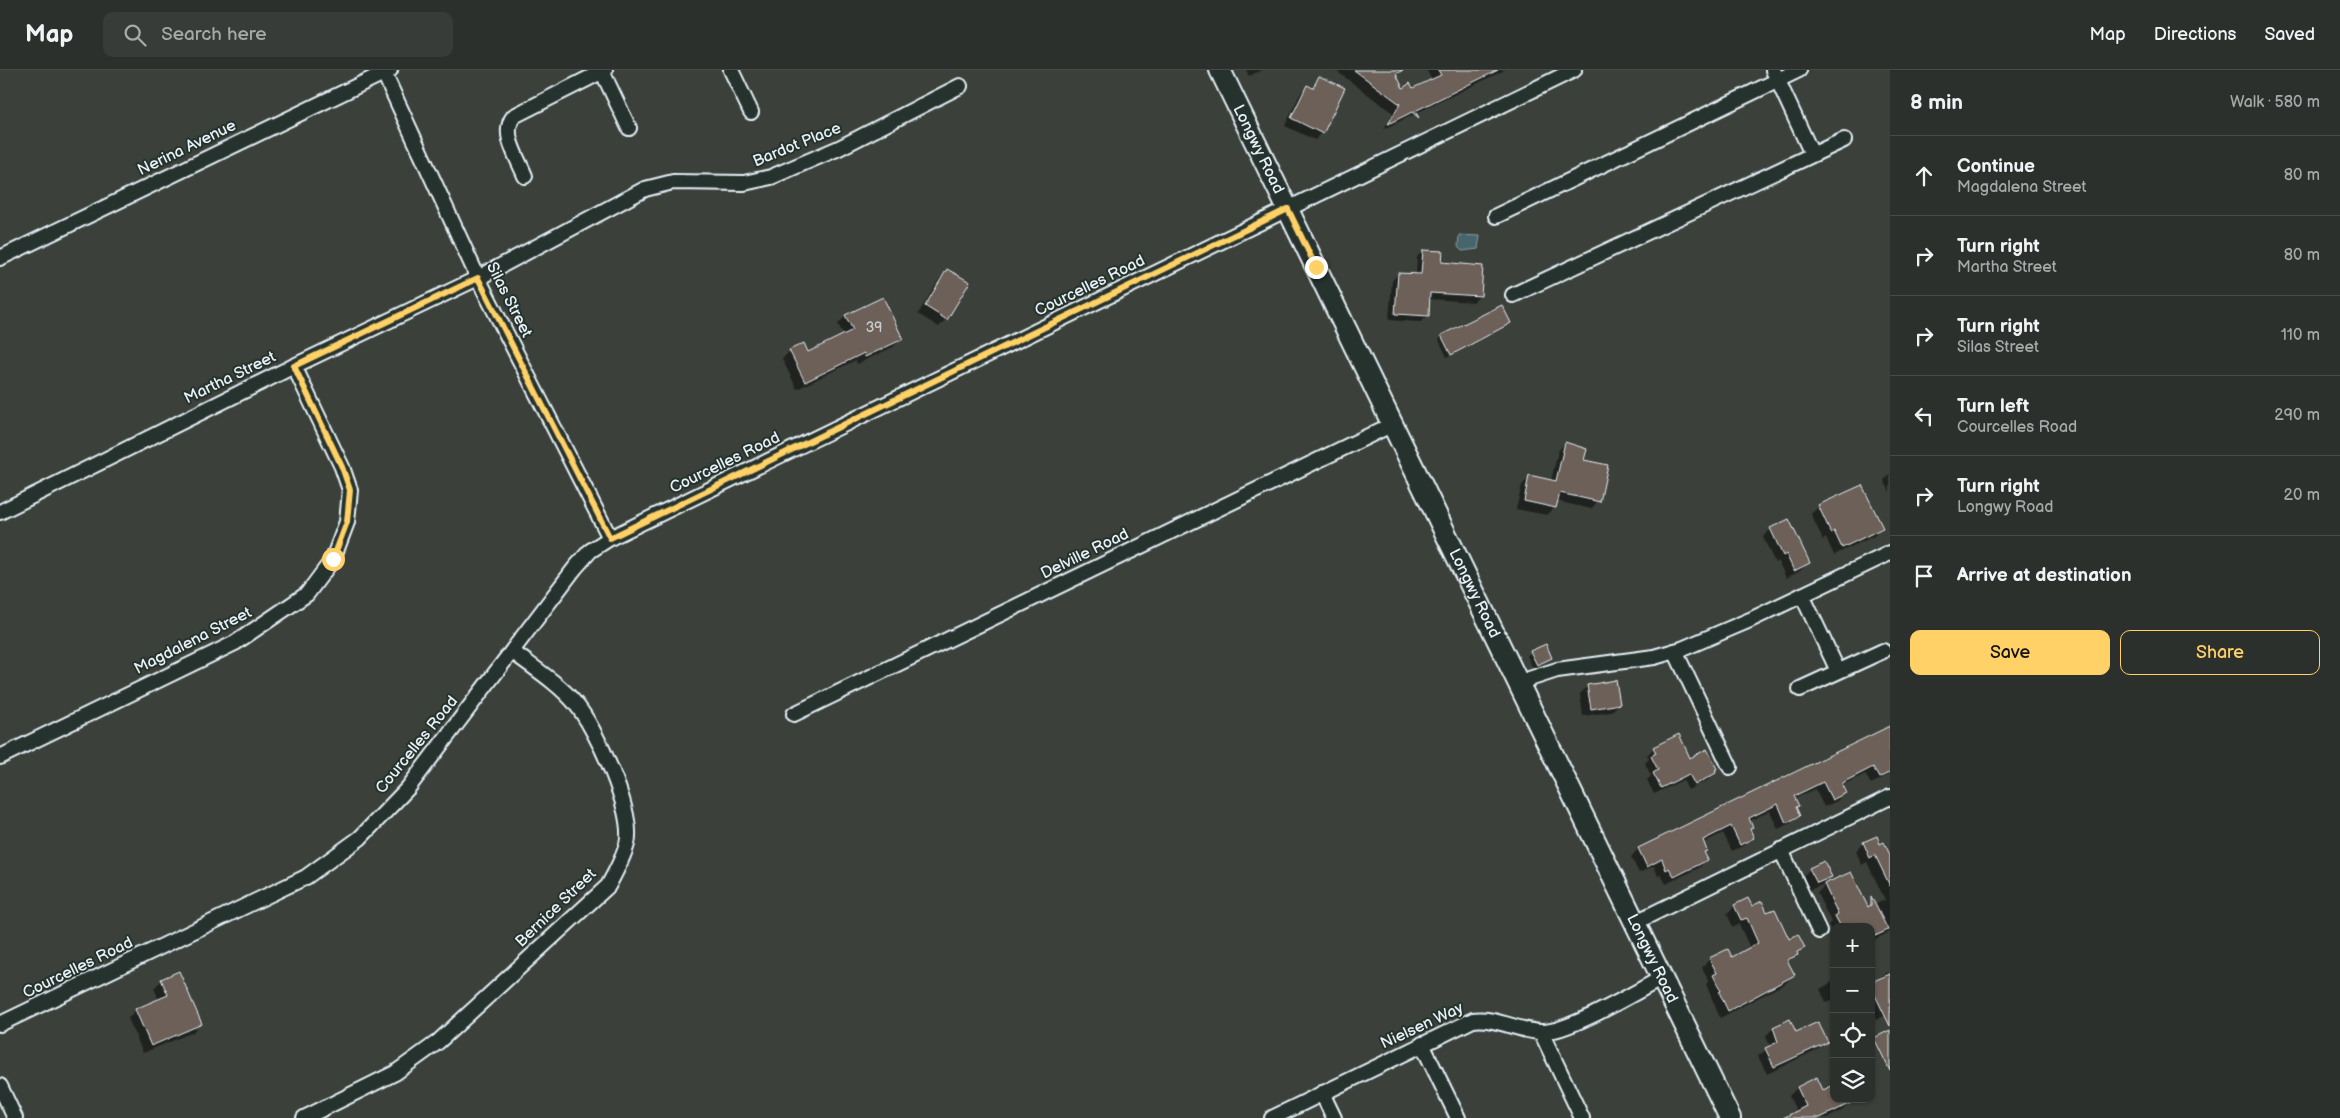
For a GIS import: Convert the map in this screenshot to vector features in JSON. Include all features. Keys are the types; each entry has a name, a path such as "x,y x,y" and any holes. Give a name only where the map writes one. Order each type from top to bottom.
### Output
{"street":[{"path":"731,70 751,112"},
{"name":"Longwy Road","path":"1220,70 1730,1118"},
{"name":"Courcelles Road","path":"0,1024 297,881 331,860 360,838 408,788 575,568 590,551 610,538 1574,70"},
{"path":"1496,216 1775,75 1799,70"},
{"path":"526,176 508,136 510,121 514,116 603,71 629,128"},
{"name":"Nerina Avenue","path":"0,258 387,72"},
{"name":"Silas Street","path":"387,72 478,278 610,538"},
{"path":"1775,75 1812,154"},
{"name":"Bardot Place","path":"478,278 645,189 673,182 744,183 771,177 839,148 960,86"},
{"path":"1513,295 1844,140"},
{"name":"Martha Street","path":"0,512 294,366 478,278"},
{"name":"Magdalena Street","path":"0,757 235,643 307,594 333,559 347,522 350,490 342,467 294,366"},
{"name":"Delville Road","path":"794,714 1391,424"},
{"path":"1517,683 1557,670 1654,657 1675,651 1750,620 1890,553"},
{"path":"1802,595 1838,671"},
{"path":"1675,651 1730,767"},
{"path":"1800,689 1883,651"},
{"name":"Bernice Street","path":"304,1118 395,1072 438,1042 608,886 621,860 628,843 628,818 620,788 603,752 576,705 565,692 513,652"},
{"path":"1634,923 1890,797"},
{"path":"1781,850 1819,931"},
{"name":"Nielsen Way","path":"1272,1118 1465,1023 1481,1019 1541,1032 1564,1028 1621,1001 1662,978"},
{"path":"1541,1032 1582,1118"},
{"path":"1422,1044 1458,1118"},
{"path":"0,1086 16,1118"},
{"path":"1322,1093 1334,1118"}],"water":[{"path":"1459,235 1480,236 1478,249 1462,251 1458,247"}],"building":[{"path":"1354,70 1403,70 1396,74 1403,88 1410,83 1413,88 1441,75 1438,70 1498,70 1415,111 1419,118 1412,112 1388,124 1400,104"},
{"path":"1319,76 1345,88 1323,134 1291,118 1307,85 1313,88"},
{"path":"1423,250 1443,251 1442,262 1483,266 1481,296 1430,293 1429,316 1395,314 1398,273 1421,274"},
{"path":"947,269 970,282 947,320 925,306"},
{"path":"883,297 903,339 865,357 864,353 805,382 789,350 804,343 808,352 853,330 845,315"},
{"path":"1502,305 1511,323 1451,355 1441,335"},
{"path":"1565,442 1587,449 1584,460 1608,465 1600,502 1560,493 1556,508 1524,501 1529,475 1556,481"},
{"path":"1862,485 1883,528 1842,548 1834,531 1831,533 1818,505"},
{"path":"1789,519 1810,563 1794,571 1786,554 1783,556 1770,528"},
{"path":"1546,644 1552,658 1537,665 1530,651"},
{"path":"1616,680 1620,704 1591,709 1587,685"},
{"path":"1890,726 1890,772 1879,778 1873,767 1844,782 1842,785 1846,793 1832,800 1823,782 1794,796 1799,806 1796,807 1800,816 1786,823 1778,804 1749,818 1753,828 1750,829 1754,838 1740,845 1731,826 1703,840 1707,851 1704,852 1708,860 1674,877 1669,868 1666,870 1662,859 1647,867 1638,848"},
{"path":"1679,734 1690,758 1707,749 1717,769 1715,770 1716,773 1695,785 1689,774 1661,788 1653,773 1658,770 1651,756 1656,753 1653,747"},
{"path":"1877,836 1880,844 1884,842 1890,855 1890,886 1875,855 1870,858 1863,842"},
{"path":"1824,861 1832,877 1817,883 1809,868"},
{"path":"1851,872 1868,907 1871,905 1871,896 1888,930 1875,936 1875,923 1839,923 1835,916 1838,914 1824,884"},
{"path":"1748,898 1752,906 1762,901 1767,912 1775,909 1789,939 1798,934 1805,948 1797,952 1798,955 1787,960 1795,975 1728,1011 1713,975 1717,973 1709,958 1728,949 1732,957 1758,943 1747,918 1741,920 1734,905"},
{"path":"179,971 202,1024 151,1046 135,1009 168,995 161,979"},
{"path":"1890,974 1890,1026 1875,995 1875,980"},
{"path":"1790,1019 1796,1032 1818,1022 1828,1042 1774,1067 1765,1048 1778,1042 1773,1027"},
{"path":"1890,1030 1890,1071 1875,1040 1875,1038"},
{"path":"1817,1077 1823,1090 1830,1087 1830,1103 1851,1103 1820,1118 1783,1118 1806,1106 1797,1087"}],"route":[{"path":"333,559 347,522 350,490 342,467 294,366 478,278 610,538 1288,209 1316,267"}]}
